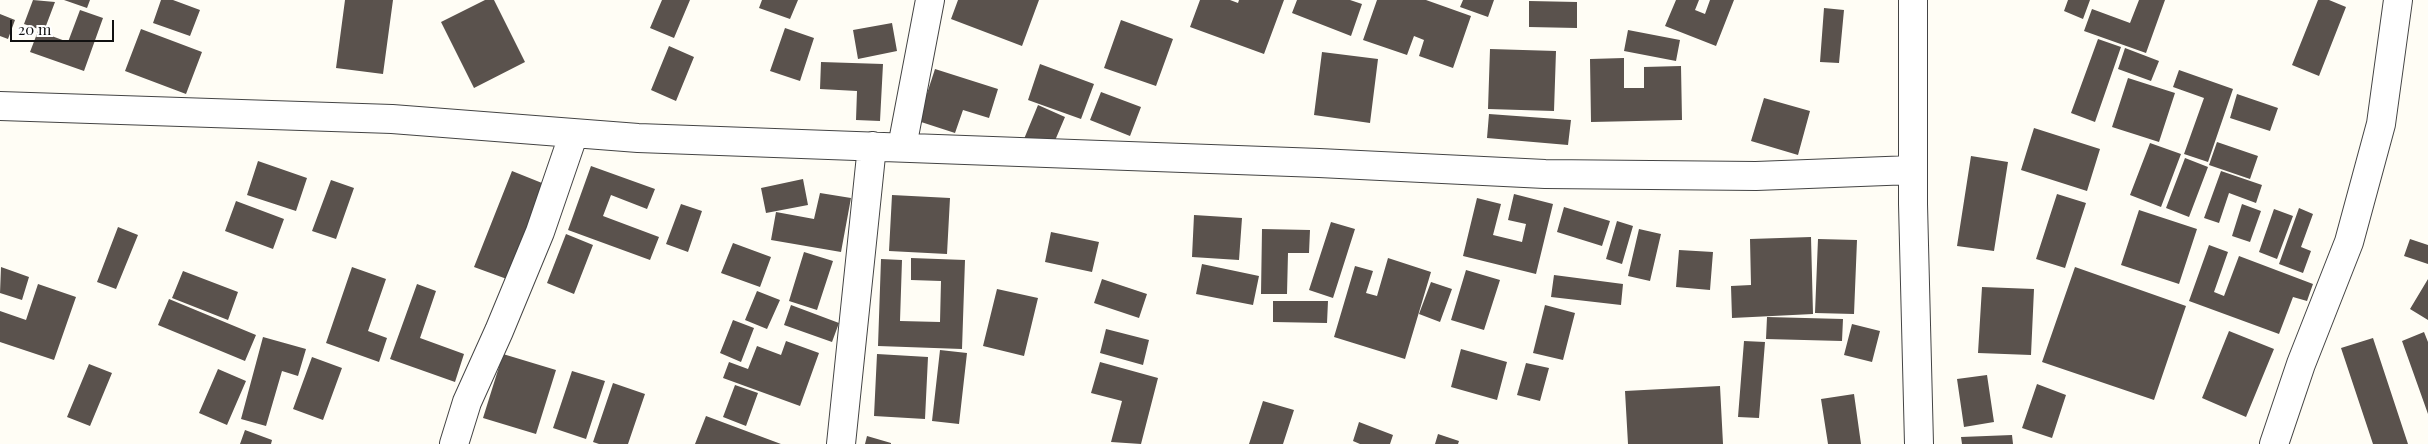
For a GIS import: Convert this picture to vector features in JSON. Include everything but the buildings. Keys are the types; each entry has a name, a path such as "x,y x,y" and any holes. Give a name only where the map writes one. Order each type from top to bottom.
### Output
{"street":[{"path":"902,147 930,0"},
{"path":"1913,0 1912,170 1919,444"},
{"path":"2274,444 2300,364 2349,242 2381,124 2398,0"},
{"path":"0,106 392,119 638,138 1319,163 1545,174 1756,176 1912,170"},
{"path":"454,444 467,402 499,332 540,232 574,133"},
{"path":"841,444 872,146"}]}
